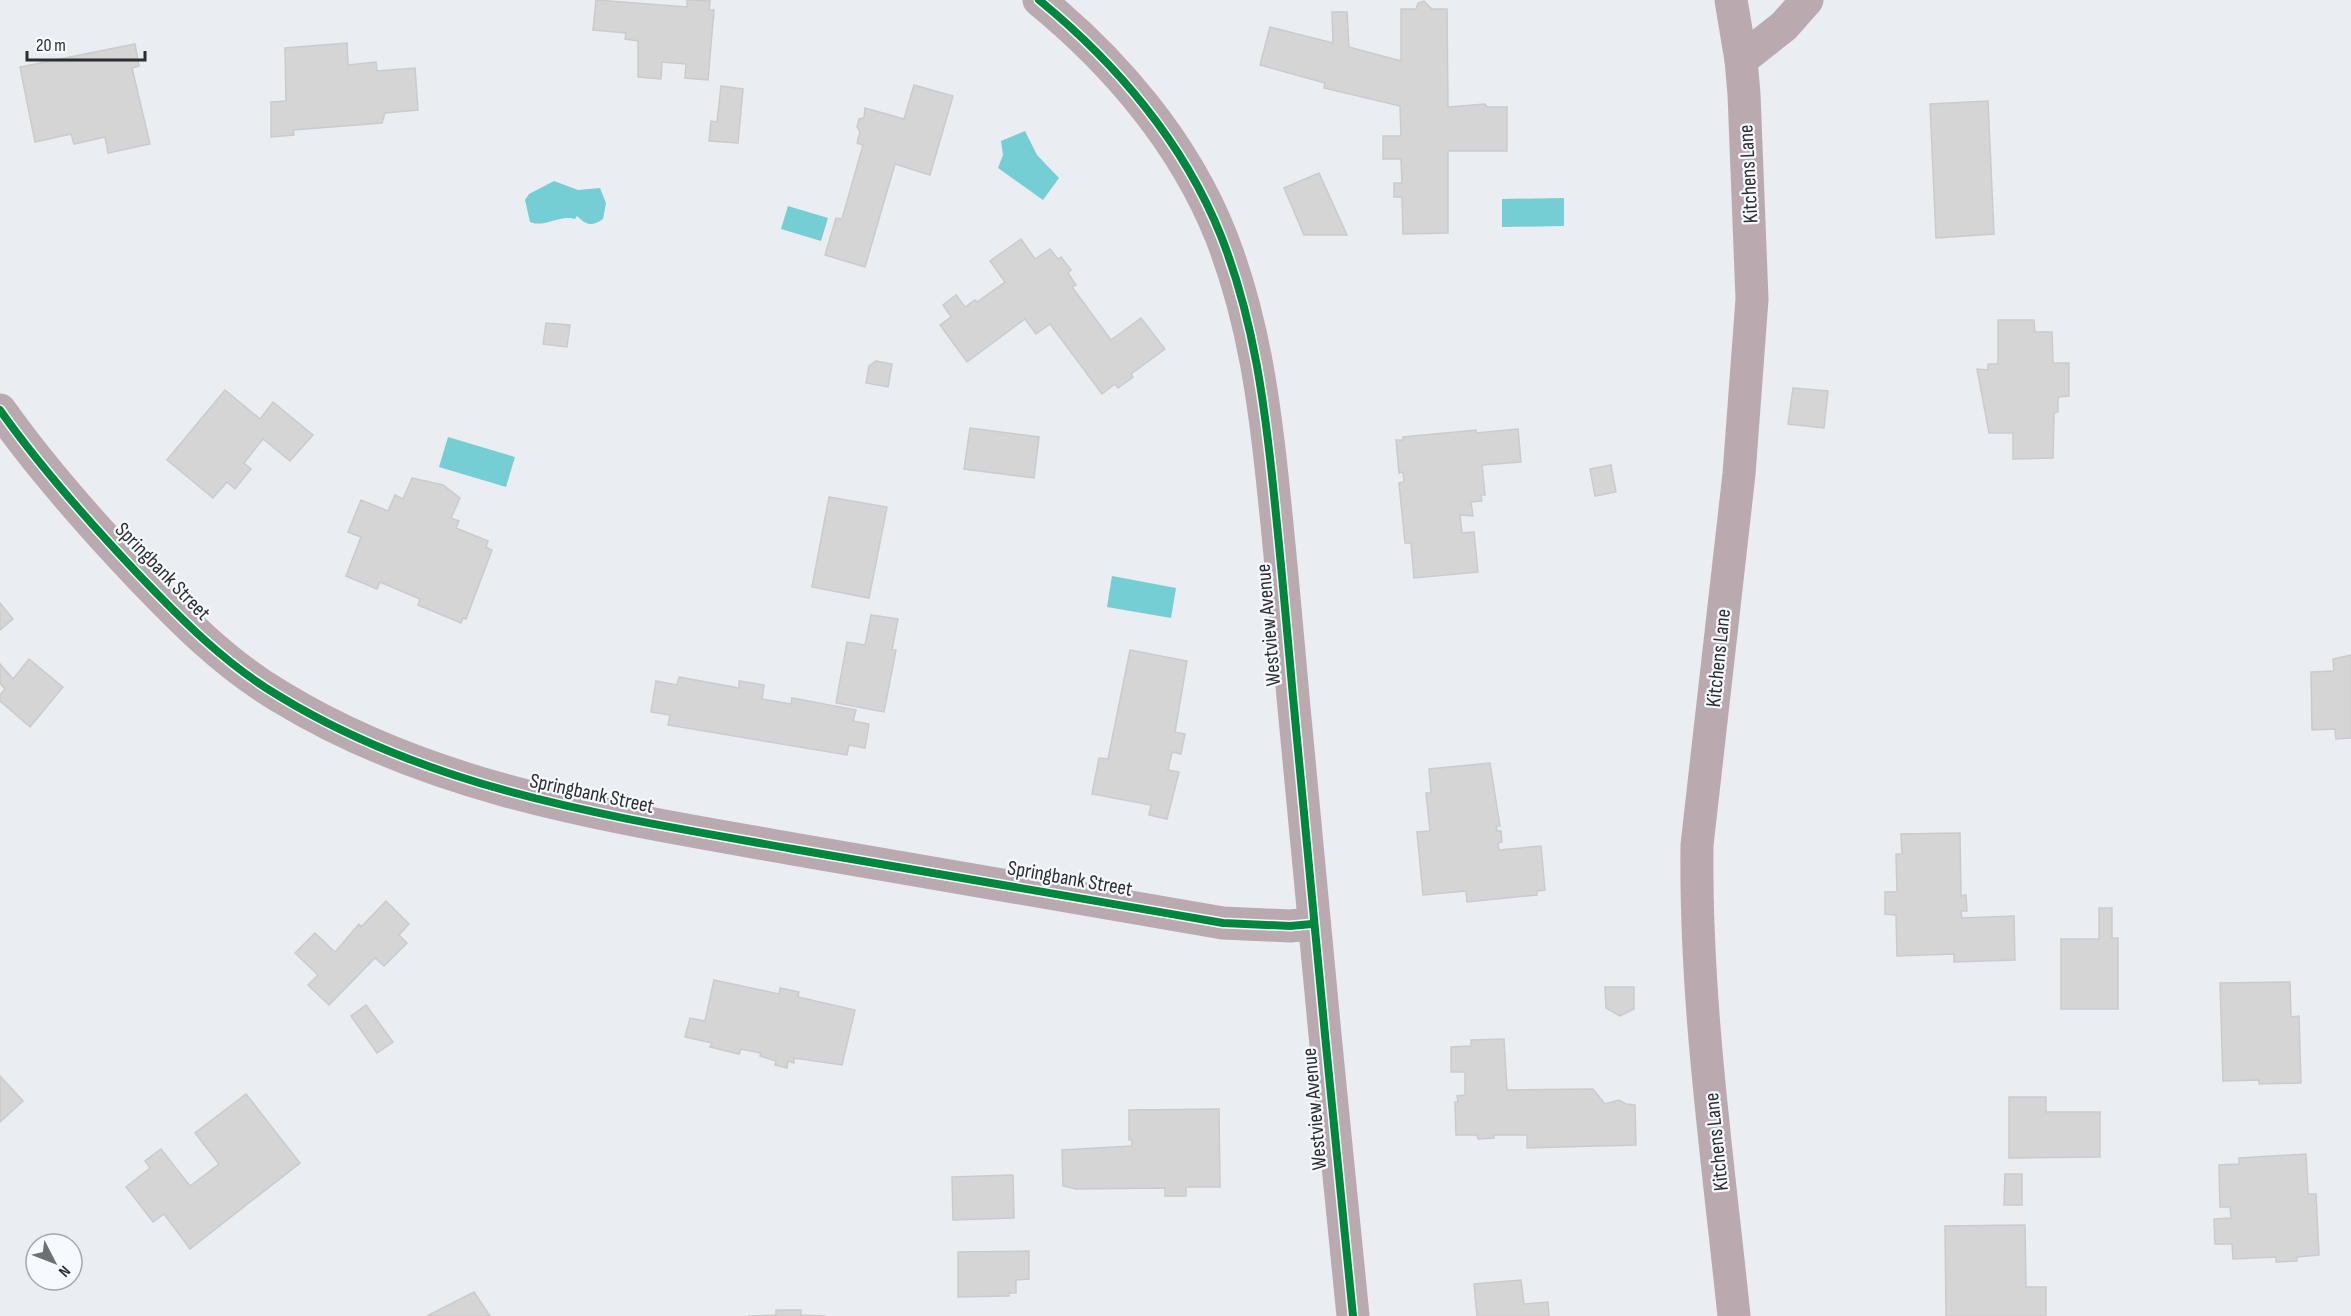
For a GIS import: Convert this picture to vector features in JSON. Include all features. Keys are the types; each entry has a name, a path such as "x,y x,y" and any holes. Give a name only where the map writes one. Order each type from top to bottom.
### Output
{"street":[{"name":"Westview Avenue","path":"1039,0 1095,50 1152,116 1200,190 1236,278 1264,399 1312,924 1353,1316"},
{"name":"Kitchens Lane","path":"1731,0 1741,60 1752,249 1751,320 1739,474 1697,845 1697,897 1700,973 1734,1316"},
{"path":"1741,60 1784,26 1807,0"},
{"name":"Springbank Street","path":"0,410 62,489 110,544 225,658 278,696 310,714 349,734 426,767 515,795 639,822 1223,923 1290,927 1312,924"}],"water":[{"path":"1025,131 1037,155 1059,178 1043,200 998,168 1003,155 1001,141"},
{"path":"554,181 578,190 600,188 606,203 603,219 592,224 586,223 577,216 575,219 530,222 525,200 529,194"},
{"path":"1564,198 1564,226 1502,227 1502,199"},
{"path":"788,206 828,218 821,241 781,229"},
{"path":"448,437 515,457 506,487 439,467"},
{"path":"1112,576 1176,588 1171,618 1107,607"}],"building":[{"path":"596,0 687,7 687,0 710,1 709,10 714,10 708,80 685,78 686,64 662,62 661,79 638,77 638,41 625,39 626,33 593,30"},
{"path":"1424,1 1432,9 1447,9 1448,107 1485,104 1487,107 1507,107 1507,151 1448,151 1448,233 1403,234 1402,197 1394,197 1394,183 1402,183 1401,159 1383,159 1383,136 1401,136 1400,106 1324,88 1325,83 1260,65 1270,27 1333,43 1332,12 1347,12 1349,47 1401,61 1401,9 1416,9 1418,3"},
{"path":"347,43 348,65 376,62 377,71 415,68 418,110 385,113 382,123 293,130 294,135 271,137 271,102 286,101 285,48"},
{"path":"135,44 139,66 132,68 150,144 108,153 105,137 74,144 71,134 35,142 20,67"},
{"path":"914,85 953,96 930,175 895,164 865,267 825,255 836,218 842,219 863,145 857,143 860,132 857,127 859,119 864,118 865,108 904,119"},
{"path":"721,86 743,89 738,143 709,141 711,121 717,122"},
{"path":"1988,101 1994,234 1936,238 1930,104"},
{"path":"1319,173 1347,235 1304,235 1284,188"},
{"path":"1021,239 1035,259 1050,249 1058,259 1061,257 1071,270 1068,273 1076,285 1072,287 1111,340 1141,318 1165,349 1131,374 1133,377 1118,388 1115,384 1102,394 1050,324 1036,334 1025,319 967,362 940,325 951,317 943,305 956,295 965,307 975,300 977,302 1005,282 990,261"},
{"path":"1998,320 2034,320 2035,332 2052,332 2053,363 2069,363 2069,396 2058,397 2058,412 2054,413 2053,458 2013,459 2013,433 1989,433 1977,369 1988,370 1988,364 1998,364"},
{"path":"546,323 570,325 567,347 543,344"},
{"path":"876,361 892,364 888,387 866,383 869,366"},
{"path":"1793,388 1828,391 1824,428 1788,424"},
{"path":"225,390 260,419 273,402 313,435 290,461 263,439 244,463 251,469 235,489 227,482 213,498 167,460"},
{"path":"970,428 1039,437 1034,478 964,469"},
{"path":"1518,429 1521,462 1482,465 1485,495 1481,495 1482,501 1471,502 1473,516 1460,515 1462,533 1474,532 1478,572 1414,578 1411,543 1405,543 1399,483 1404,482 1403,472 1399,473 1396,440 1403,440 1403,437 1476,430 1476,433"},
{"path":"1611,465 1616,492 1595,496 1590,469"},
{"path":"412,478 443,485 460,498 451,518 459,521 456,528 488,541 486,547 492,550 466,619 463,618 461,623 418,605 420,599 380,582 377,589 346,576 361,537 348,532 361,500 388,511 395,495 403,499"},
{"path":"829,497 887,507 869,598 812,587"},
{"path":"0,603 13,619 0,630"},
{"path":"871,615 898,619 892,650 896,650 884,712 836,703 847,642 865,645"},
{"path":"1130,650 1187,661 1175,732 1185,734 1181,754 1172,752 1168,770 1179,772 1167,819 1149,815 1151,805 1092,794 1099,758 1108,759"},
{"path":"2351,655 2351,738 2336,739 2335,729 2312,730 2311,672 2334,671 2333,659"},
{"path":"29,659 63,687 30,727 0,701 0,695 5,689 0,683 0,664 13,679"},
{"path":"679,677 739,688 739,681 764,685 762,699 791,704 792,698 856,710 853,721 869,724 865,748 849,745 847,755 668,725 670,715 651,712 656,681 677,685"},
{"path":"1490,763 1500,826 1496,826 1497,831 1501,831 1502,842 1498,843 1499,850 1541,846 1545,890 1537,891 1537,895 1467,902 1466,891 1423,895 1417,832 1430,831 1426,793 1431,793 1429,769"},
{"path":"1960,833 1961,896 1966,895 1967,911 1961,911 1962,918 2014,916 2015,960 1954,962 1954,954 1897,956 1896,915 1885,914 1885,892 1897,892 1896,854 1902,854 1901,834"},
{"path":"386,901 409,924 399,935 407,943 384,966 375,958 329,1005 308,985 318,975 295,953 315,933 335,952 359,924 361,927"},
{"path":"2099,908 2112,908 2112,938 2118,938 2118,1009 2061,1009 2061,939 2099,939"},
{"path":"714,980 779,994 780,988 799,992 798,997 855,1010 842,1065 794,1058 794,1063 788,1061 787,1068 775,1065 776,1061 760,1056 761,1053 741,1049 739,1054 710,1047 712,1043 685,1037 690,1018 705,1021"},
{"path":"2290,982 2291,1017 2299,1016 2301,1083 2259,1084 2259,1080 2223,1081 2220,983"},
{"path":"1605,987 1634,987 1634,1009 1620,1016 1606,1008"},
{"path":"366,1005 393,1042 377,1053 351,1016"},
{"path":"1504,1039 1507,1090 1593,1089 1605,1104 1619,1100 1635,1105 1636,1145 1527,1148 1527,1135 1494,1135 1494,1138 1478,1139 1477,1135 1456,1135 1455,1102 1458,1102 1457,1096 1465,1095 1465,1072 1451,1072 1451,1047 1471,1046 1471,1040"},
{"path":"0,1076 23,1101 0,1122"},
{"path":"246,1094 300,1163 190,1249 164,1214 153,1222 126,1187 150,1168 145,1161 161,1149 190,1186 219,1164 195,1133"},
{"path":"2009,1097 2046,1097 2046,1112 2100,1112 2100,1157 2009,1158"},
{"path":"1219,1109 1220,1187 1186,1187 1186,1196 1165,1196 1165,1188 1076,1189 1063,1186 1062,1150 1132,1146 1132,1140 1129,1140 1129,1110"},
{"path":"2306,1154 2308,1194 2316,1194 2319,1255 2297,1257 2297,1261 2276,1262 2276,1257 2233,1259 2232,1244 2215,1244 2214,1219 2231,1218 2230,1207 2220,1207 2219,1165 2239,1164 2239,1158"},
{"path":"2005,1174 2022,1174 2022,1205 2004,1205"},
{"path":"1013,1175 1014,1218 953,1220 952,1177"},
{"path":"2025,1225 2026,1287 2046,1287 2046,1316 1946,1316 1945,1226"},
{"path":"1029,1251 1029,1279 1016,1280 1016,1293 1009,1293 1009,1296 958,1297 958,1252"},
{"path":"1521,1280 1524,1304 1548,1302 1549,1316 1477,1316 1474,1284"},
{"path":"474,1292 490,1316 427,1316"},
{"path":"776,1310 801,1310 801,1315 826,1316 748,1316 776,1315"}],"cycle path":[{"path":"1039,0 1095,50 1121,78 1145,107 1188,169 1221,236 1250,331 1267,429 1274,495 1353,1316"},
{"path":"0,410 49,474 102,535 204,640 240,670 279,696 339,729 401,756 464,778 528,796 660,825 1223,923 1290,926 1312,924"}]}
